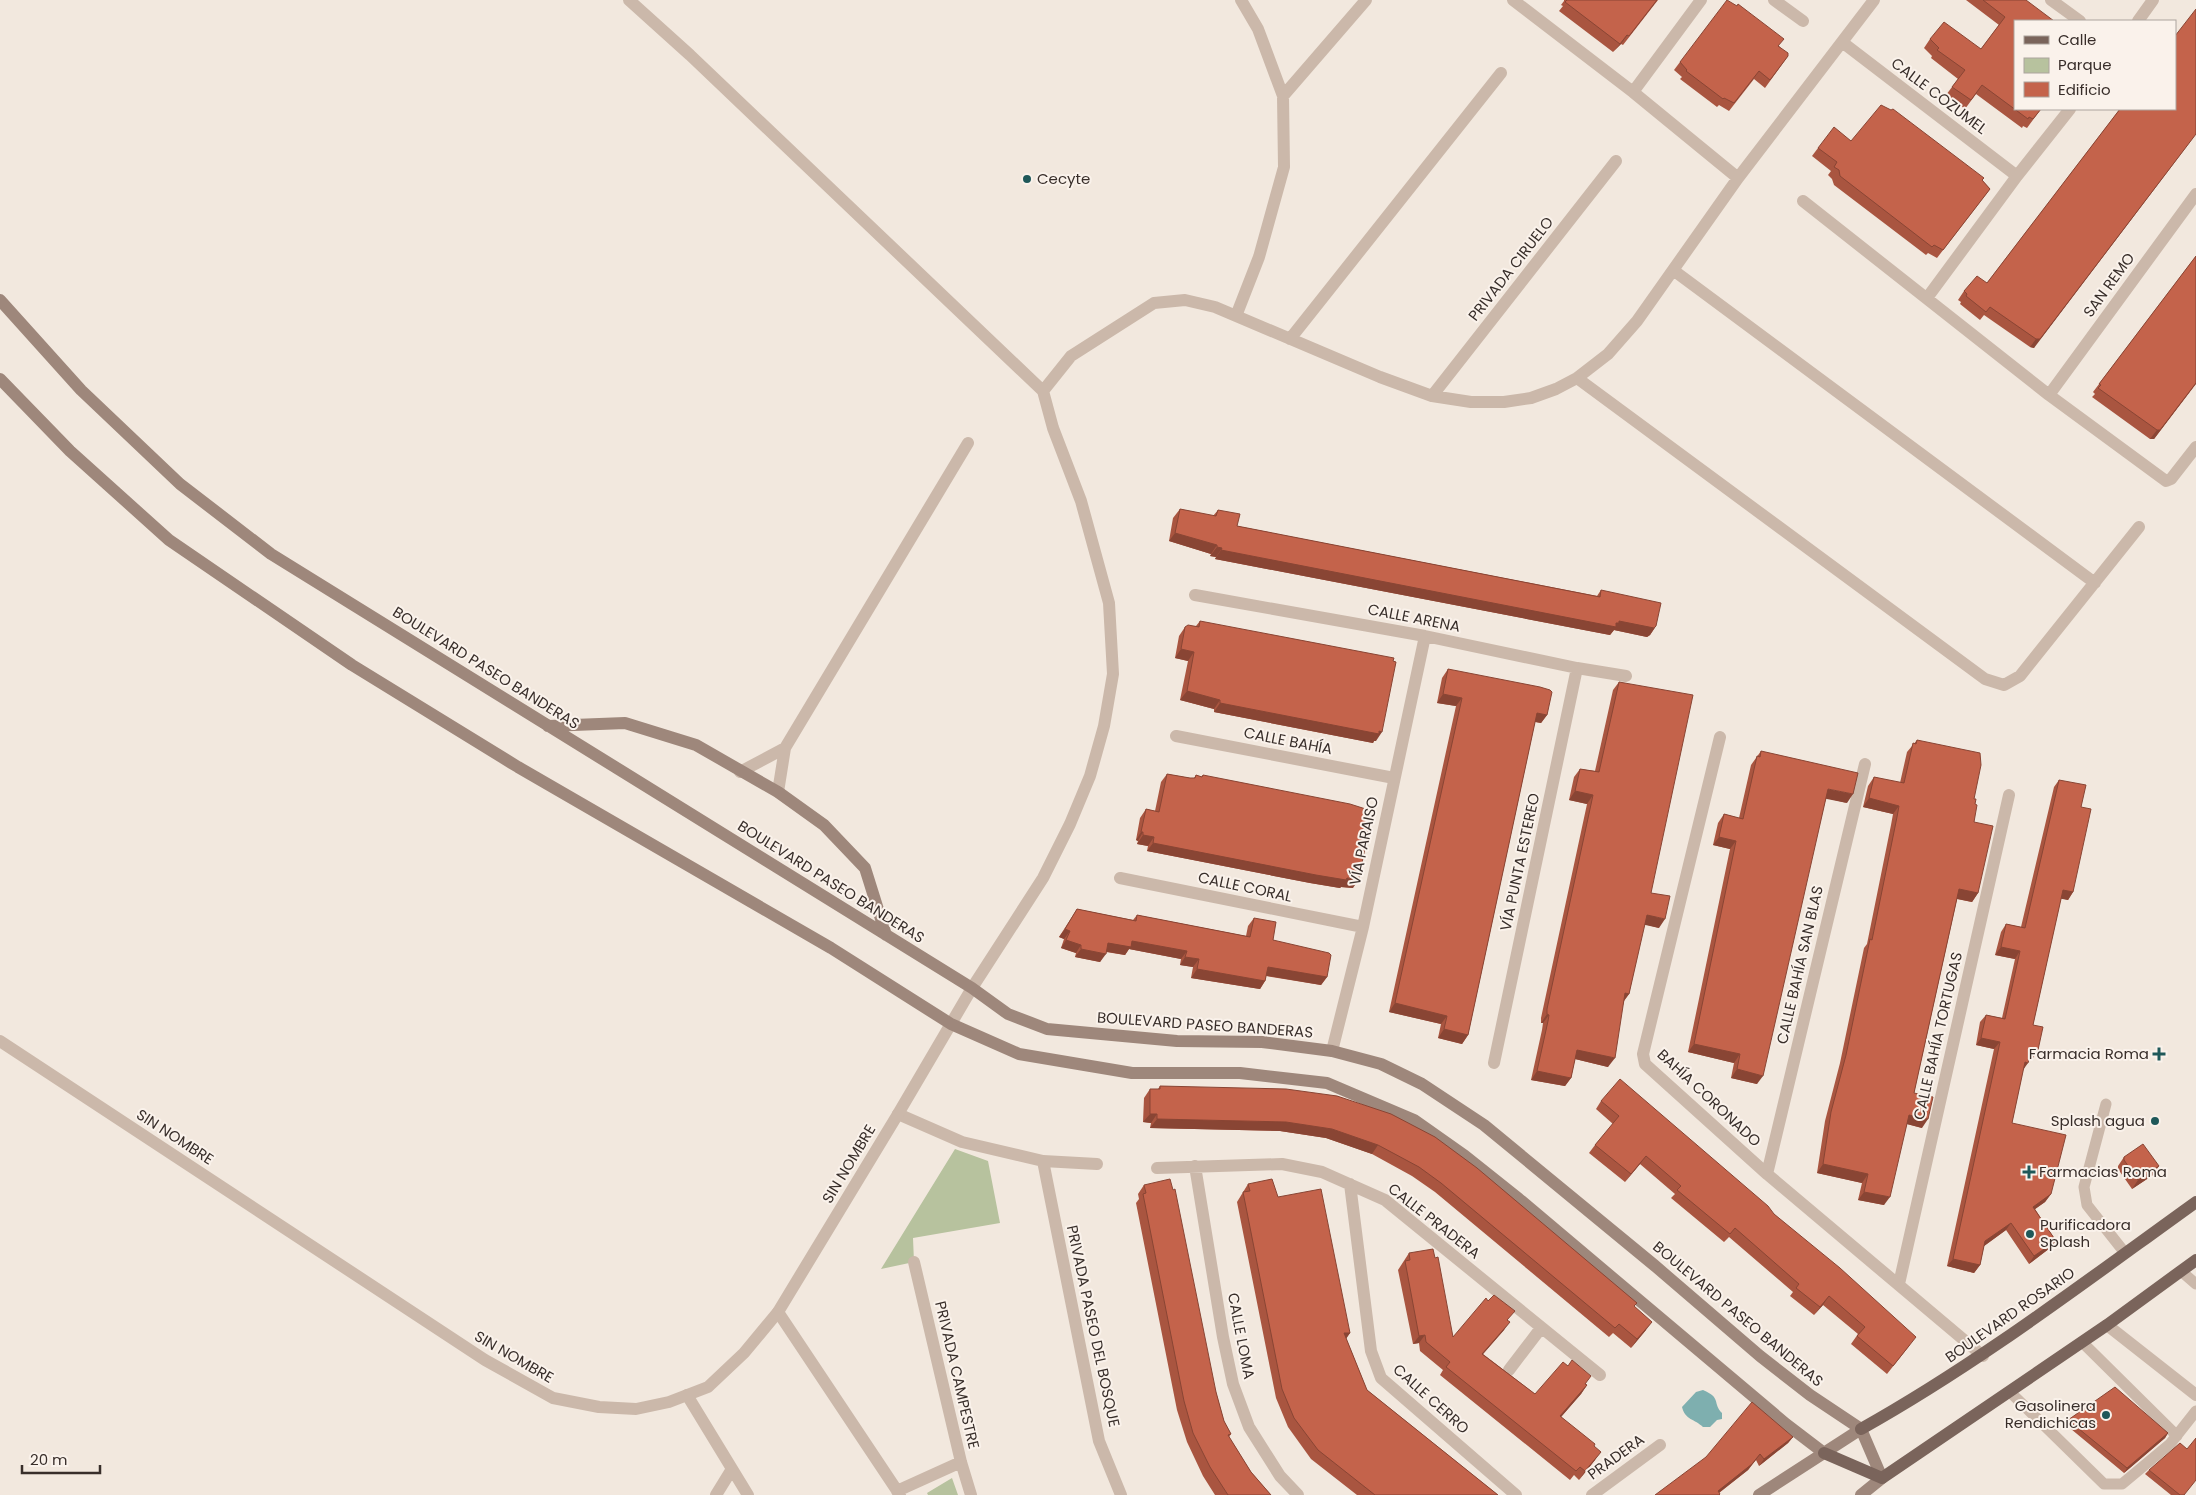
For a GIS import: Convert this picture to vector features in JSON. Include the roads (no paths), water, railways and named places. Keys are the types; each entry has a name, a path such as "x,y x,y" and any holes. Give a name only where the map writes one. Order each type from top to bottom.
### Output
{"main road":[{"name":"BOULEVARD PASEO BANDERAS","path":"0,300 81,390 180,484 271,554 972,988 1008,1014 1047,1029 1177,1041 1262,1042 1332,1051 1381,1064 1422,1084 1484,1125 1654,1265 1760,1356 1810,1395 1861,1429"},
{"path":"0,379 70,451 169,540 336,654 526,772 831,948 950,1024 1019,1054 1132,1072 1240,1074 1327,1083 1414,1120 1465,1156 1519,1199 1771,1412 1824,1453 1882,1478"},
{"path":"548,726 625,724 696,745 740,772 778,792 824,825 865,868 886,935"},
{"name":"BOULEVARD ROSARIO","path":"1861,1429 1912,1401 1983,1356 2196,1202"},
{"path":"1861,1495 1882,1478 2107,1325 2196,1260"},
{"path":"1759,1495 1861,1429 1882,1478"}],"street":[{"path":"629,0 690,54 1043,391 1071,356 1154,303 1185,300 1215,307 1380,377 1432,396 1471,402 1504,402 1531,398 1556,389 1577,378 1608,354 1637,321 1738,178 1874,0"},
{"path":"1236,316 1259,256 1284,167 1283,96 1258,29 1241,0"},
{"path":"1283,96 1366,0"},
{"path":"1513,0 1633,92 1738,178"},
{"path":"1633,92 1701,0"},
{"path":"1774,0 1803,21"},
{"path":"2051,0 2079,20"},
{"path":"2139,20 2153,0"},
{"name":"CALLE COZUMEL","path":"1842,42 2017,176"},
{"path":"1290,338 1501,73"},
{"path":"1927,298 2017,176 2069,110"},
{"name":"PRIVADA CIRUELO","path":"1432,396 1616,161"},
{"name":"SAN REMO","path":"2049,395 2196,194"},
{"path":"1803,201 2049,395 2166,481 2169,481 2196,446"},
{"path":"1673,270 2094,583"},
{"path":"1577,378 1985,679 2004,685 2020,676 2139,527"},
{"name":"SIN NOMBRE","path":"0,1041 485,1360 553,1398 599,1408 636,1410 669,1402 708,1387 744,1352 778,1312 898,1114 950,1024 1043,878 1070,824 1090,776 1104,726 1112,674 1109,603 1081,501 1053,428 1043,391"},
{"path":"778,792 785,748 968,443"},
{"name":"CALLE ARENA","path":"1195,595 1425,636 1578,668 1626,676"},
{"name":"VÍA PARAISO","path":"1332,1051 1363,927 1425,636"},
{"name":"VÍA PUNTA ESTEREO","path":"1494,1062 1578,668"},
{"name":"CALLE BAHÍA","path":"1176,736 1394,778"},
{"name":"BAHÍA CORONADO","path":"1720,737 1643,1054 1645,1064 1767,1174 1983,1356"},
{"path":"740,772 785,748"},
{"name":"CALLE BAHÍA SAN BLAS","path":"1767,1174 1865,764"},
{"name":"CALLE BAHÍA TORTUGAS","path":"1899,1284 2009,795"},
{"name":"CALLE CORAL","path":"1120,878 1363,927"},
{"path":"898,1114 962,1142 1043,1161 1097,1164"},
{"name":"PRIVADA PASEO DEL BOSQUE","path":"1043,1161 1099,1441 1121,1495"},
{"name":"CALLE PRADERA","path":"1157,1168 1282,1164 1322,1172 1385,1200 1600,1375"},
{"name":"CALLE LOMA","path":"1195,1166 1223,1336 1233,1384 1249,1427 1280,1476 1298,1495"},
{"name":"CALLE CERRO","path":"1350,1184 1371,1351 1381,1378 1516,1495"},
{"name":"PRIVADA CAMPESTRE","path":"914,1262 960,1462 971,1495"},
{"path":"778,1312 898,1493 960,1462"},
{"path":"2107,1325 2196,1395"},
{"path":"1509,1370 1541,1328"},
{"path":"687,1395 748,1495"},
{"name":"PRADERA","path":"1592,1495 1660,1445"},
{"path":"716,1495 732,1469"}],"lane":[{"path":"2106,1104 2084,1187 2086,1204 2125,1253"},
{"path":"2181,1271 2196,1284"},
{"path":"2082,1342 2176,1436"},
{"path":"2010,1392 2104,1484 2122,1484 2170,1444 2196,1411"}],"water":[{"path":"1703,1390 1715,1398 1717,1406 1722,1413 1722,1419 1717,1420 1710,1427 1703,1427 1688,1417 1682,1407 1696,1392"}],"place":[{"name":"Cecyte","path":"1027,179"},
{"name":"Farmacia Roma","path":"2159,1054"},
{"name":"Splash agua","path":"2155,1121"},
{"name":"Farmacias Roma","path":"2029,1172"},
{"name":"Purificadora Splash","path":"2030,1234"},
{"name":"Gasolinera Rendichicas","path":"2106,1415"}]}
